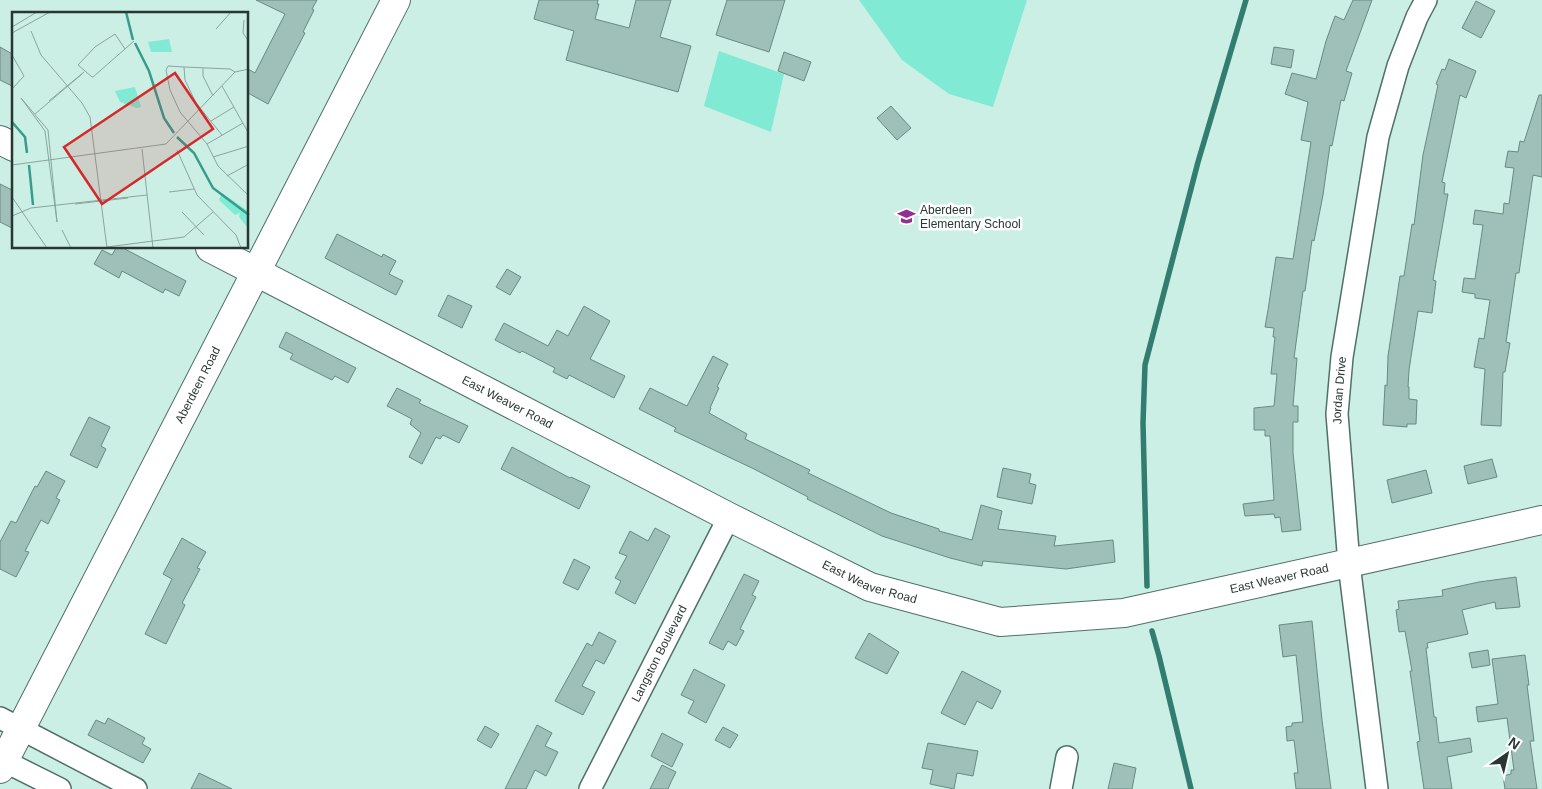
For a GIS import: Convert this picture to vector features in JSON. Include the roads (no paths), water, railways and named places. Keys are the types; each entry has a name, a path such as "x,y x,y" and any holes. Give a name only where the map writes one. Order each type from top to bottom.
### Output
{"street":[{"name":"Aberdeen Road","path":"1,763 10,724 256,271 396,0"},
{"name":"Jordan Drive","path":"1377,789 1349,564 1337,414 1342,357 1378,137 1398,66 1417,17 1426,0"},
{"path":"0,140 12,146"},
{"name":"East Weaver Road","path":"212,249 729,517 870,587 1000,622 1124,613 1542,520"},
{"name":"Langston Boulevard","path":"590,789 729,517"},
{"path":"10,724 136,789"},
{"path":"1060,789 1067,757"},
{"path":"1,763 60,789"}],"waterway":[{"path":"1147,586 1143,423 1145,365 1198,162 1246,0"},
{"path":"1152,631 1191,789"}],"place":[{"name":"Aberdeen Elementary School","path":"906,217"}]}
